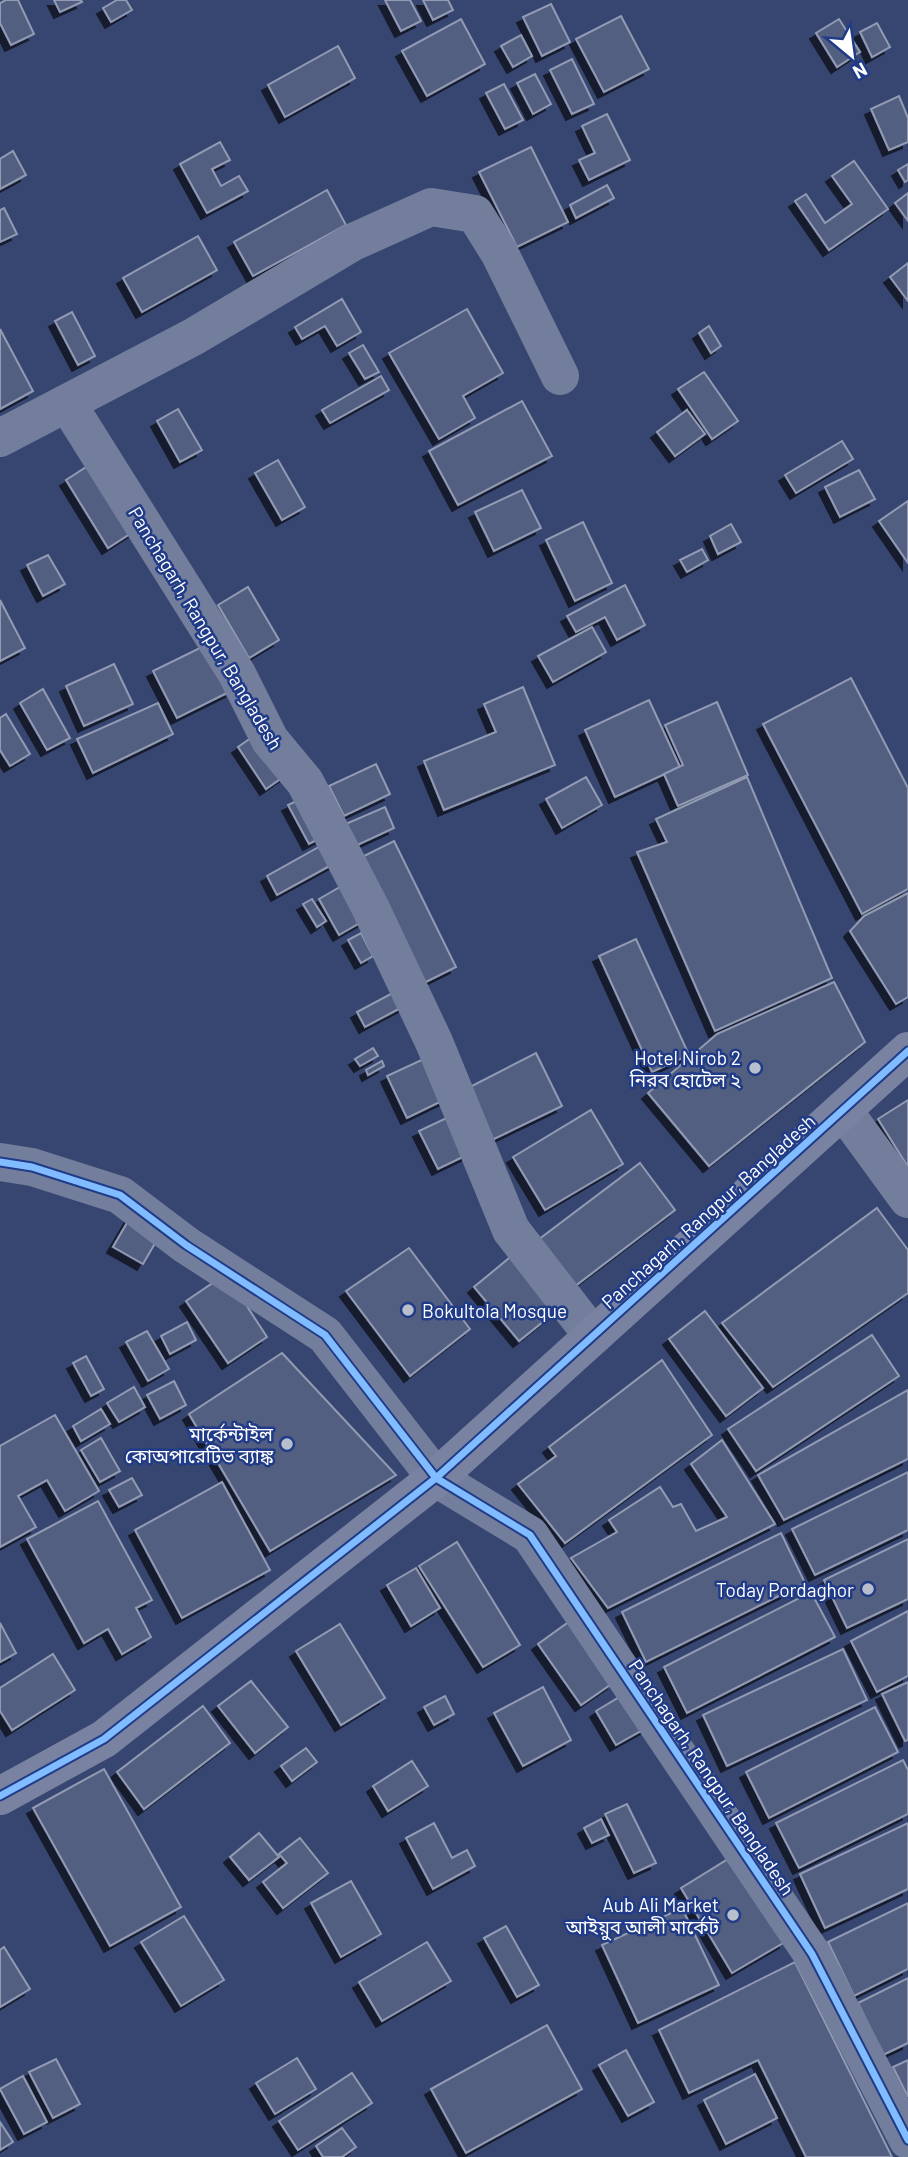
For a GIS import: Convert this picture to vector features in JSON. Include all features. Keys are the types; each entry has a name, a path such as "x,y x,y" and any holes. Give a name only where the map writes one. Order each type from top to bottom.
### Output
{"street":[{"path":"0,438 193,337 353,242 431,207 475,214 500,254 561,376"},
{"name":"Panchagarh, Rangpur, Bangladesh","path":"67,403 231,664 270,740 305,782 370,907 434,1042 511,1230 593,1336"},
{"name":"Panchagarh, Rangpur, Bangladesh","path":"0,1796 104,1739 436,1478 908,1051"},
{"path":"843,1110 908,1199"},
{"name":"Panchagarh, Rangpur, Bangladesh","path":"0,1162 32,1167 120,1195 186,1245 326,1335 436,1478 530,1535 812,1954 908,2140"}],"building":[{"path":"18,0 34,34 11,45 0,23 0,3"},
{"path":"54,0 81,0 82,2 60,12"},
{"path":"117,0 126,0 132,10 111,22 103,8"},
{"path":"385,0 410,0 421,21 401,31"},
{"path":"423,0 448,0 453,10 433,20"},
{"path":"551,4 570,42 542,56 523,17"},
{"path":"621,16 649,69 604,92 576,39"},
{"path":"461,19 485,64 427,96 402,51"},
{"path":"839,19 860,52 837,67 816,33"},
{"path":"877,23 890,47 872,57 860,32"},
{"path":"521,35 532,56 513,67 501,46"},
{"path":"338,46 355,78 285,117 268,85"},
{"path":"572,59 594,104 572,114 550,70"},
{"path":"535,74 551,104 533,114 517,83"},
{"path":"504,84 523,120 505,129 486,93"},
{"path":"899,96 908,118 908,142 889,150 871,109"},
{"path":"607,114 630,160 589,180 579,160 595,153 582,126"},
{"path":"220,142 230,160 212,169 221,186 239,176 248,191 207,213 180,164"},
{"path":"531,147 568,222 517,247 479,172"},
{"path":"13,151 26,175 0,189 0,159"},
{"path":"854,161 888,209 829,250 795,201 806,194 825,223 852,204 832,176"},
{"path":"908,164 908,180 905,182 898,170"},
{"path":"607,185 614,198 576,218 570,205"},
{"path":"327,190 346,225 253,276 234,242"},
{"path":"908,193 908,221 895,203"},
{"path":"4,208 17,234 0,242 0,210"},
{"path":"198,236 217,270 142,312 123,278"},
{"path":"908,263 908,301 890,277"},
{"path":"342,299 361,332 337,346 325,326 302,339 295,327"},
{"path":"467,309 503,373 463,396 475,418 439,439 389,353"},
{"path":"72,312 95,356 78,365 55,321"},
{"path":"709,326 721,346 711,353 699,333"},
{"path":"0,329 33,391 0,409"},
{"path":"363,345 379,372 365,379 349,353"},
{"path":"704,372 738,421 712,439 678,389"},
{"path":"381,376 389,390 330,423 322,410"},
{"path":"522,401 552,456 458,505 429,451"},
{"path":"178,409 202,450 180,462 157,421"},
{"path":"687,410 705,434 675,456 657,432"},
{"path":"842,441 853,459 796,493 785,475"},
{"path":"278,460 305,507 282,520 255,473"},
{"path":"94,462 136,530 108,548 66,480"},
{"path":"859,470 875,499 840,517 825,487"},
{"path":"522,490 541,528 494,551 475,512"},
{"path":"908,501 908,563 879,521"},
{"path":"583,522 612,583 575,601 546,540"},
{"path":"731,524 741,542 718,554 710,536"},
{"path":"702,549 708,560 687,572 680,560"},
{"path":"48,555 65,584 43,596 27,565"},
{"path":"625,585 645,625 617,640 605,617 576,632 567,616"},
{"path":"248,587 279,640 249,658 218,605"},
{"path":"0,600 25,648 0,661"},
{"path":"592,627 606,652 553,682 538,656"},
{"path":"208,644 231,691 177,718 153,671"},
{"path":"114,664 133,704 84,726 66,686"},
{"path":"851,678 908,788 908,889 862,914 763,724"},
{"path":"523,687 555,765 444,810 424,761 496,732 484,704"},
{"path":"43,689 70,738 47,750 20,703"},
{"path":"649,700 680,767 615,797 585,730"},
{"path":"717,702 748,775 678,806 664,774 683,765 665,725"},
{"path":"158,703 173,734 93,773 77,739"},
{"path":"6,714 30,754 10,766 0,750 0,718"},
{"path":"258,733 286,775 266,789 238,747"},
{"path":"376,764 390,794 344,816 329,786"},
{"path":"586,777 602,805 562,828 546,799"},
{"path":"747,777 832,978 715,1031 637,852 667,842 656,819"},
{"path":"301,799 322,837 309,844 288,805"},
{"path":"385,807 394,828 351,848 341,826"},
{"path":"394,841 456,967 424,983 362,857"},
{"path":"324,844 335,863 277,895 267,876"},
{"path":"345,884 365,920 339,935 319,899"},
{"path":"908,893 908,997 896,1004 850,931 864,916"},
{"path":"312,899 326,921 317,927 303,904"},
{"path":"361,933 373,956 361,963 348,940"},
{"path":"636,939 689,1055 652,1072 599,956"},
{"name":"Hotel Nirob 2 নিরব হোটেল ২","path":"834,982 865,1042 709,1166 648,1093 717,1034"},
{"path":"400,989 408,1004 365,1027 357,1012"},
{"path":"373,1048 378,1056 360,1066 355,1059"},
{"path":"536,1053 562,1106 492,1140 466,1089"},
{"path":"428,1057 448,1098 407,1118 387,1076"},
{"path":"382,1061 384,1066 368,1075 366,1070"},
{"path":"908,1100 908,1167 878,1119"},
{"path":"591,1110 623,1164 545,1210 513,1157"},
{"path":"455,1114 473,1152 438,1169 419,1131"},
{"path":"640,1163 675,1210 566,1293 530,1246"},
{"path":"877,1208 908,1250 908,1293 773,1387 722,1323"},
{"path":"131,1216 161,1233 143,1264 113,1247"},
{"name":"Bokultola Mosque","path":"409,1248 470,1329 410,1376 346,1291"},
{"path":"514,1254 559,1309 519,1341 474,1287"},
{"path":"226,1274 267,1337 228,1363 186,1301"},
{"path":"705,1311 763,1388 726,1416 669,1339"},
{"path":"187,1322 196,1340 170,1354 161,1336"},
{"path":"147,1331 169,1369 148,1381 126,1342"},
{"path":"872,1335 899,1376 756,1471 728,1429"},
{"name":"মার্কেন্টাইল কোঅপারেটিভ ব্যাঙ্ক","path":"282,1353 396,1475 270,1551 189,1414"},
{"path":"86,1356 104,1389 91,1396 73,1363"},
{"path":"662,1360 712,1435 565,1543 518,1484 556,1456 549,1447"},
{"path":"174,1381 186,1405 160,1419 147,1395"},
{"path":"134,1387 145,1407 119,1422 107,1403"},
{"path":"908,1390 908,1459 784,1520 758,1475"},
{"path":"101,1409 110,1424 81,1441 73,1426"},
{"path":"55,1415 99,1491 65,1511 47,1480 18,1496 36,1527 0,1547 0,1446"},
{"path":"101,1438 120,1471 100,1482 81,1450"},
{"path":"722,1440 775,1524 608,1608 571,1558 617,1532 609,1520 660,1487 673,1507 681,1504 696,1531 727,1517 691,1464"},
{"path":"908,1472 908,1530 815,1575 792,1529"},
{"path":"132,1478 142,1495 119,1507 109,1490"},
{"path":"222,1482 270,1570 182,1618 135,1530"},
{"path":"98,1501 152,1600 136,1608 151,1637 122,1654 108,1629 84,1643 27,1539"},
{"path":"781,1533 805,1583 646,1662 622,1612"},
{"name":"Today Pordaghor","path":"908,1539 908,1599 847,1628 824,1580"},
{"path":"457,1542 520,1645 483,1667 419,1566"},
{"path":"416,1568 440,1608 411,1626 387,1585"},
{"path":"811,1592 835,1637 687,1713 664,1667"},
{"path":"908,1611 908,1676 877,1692 851,1641"},
{"path":"570,1621 613,1683 581,1705 538,1644"},
{"path":"0,1623 16,1653 0,1662"},
{"path":"340,1624 385,1698 341,1725 296,1651"},
{"path":"843,1649 867,1700 727,1766 703,1715"},
{"path":"53,1654 75,1690 12,1730 0,1711 0,1688"},
{"path":"251,1681 288,1727 255,1753 218,1706"},
{"path":"908,1682 908,1740 905,1741 882,1694"},
{"path":"543,1687 571,1740 523,1766 494,1713"},
{"path":"626,1693 646,1728 616,1745 596,1711"},
{"path":"445,1696 454,1714 434,1725 424,1707"},
{"path":"203,1706 230,1743 144,1809 117,1772"},
{"path":"875,1707 898,1752 769,1818 746,1772"},
{"path":"306,1748 317,1762 292,1781 281,1766"},
{"path":"903,1760 908,1770 908,1814 799,1868 776,1823"},
{"path":"412,1761 428,1786 388,1811 373,1786"},
{"path":"104,1769 181,1907 110,1946 33,1808"},
{"path":"627,1804 656,1863 634,1873 605,1814"},
{"path":"601,1819 609,1835 592,1843 584,1828"},
{"path":"434,1823 452,1858 467,1850 475,1866 433,1889 406,1838"},
{"path":"908,1823 908,1889 825,1928 800,1874"},
{"path":"259,1833 279,1857 249,1880 230,1857"},
{"path":"300,1838 328,1873 283,1908 263,1882 287,1863 279,1854"},
{"name":"Aub Ali Market আইয়ুব আলী মার্কেট","path":"733,1856 785,1942 732,1973 681,1888"},
{"path":"351,1881 381,1934 341,1957 311,1903"},
{"path":"908,1903 908,1969 854,1996 828,1942"},
{"path":"682,1908 719,1985 638,2023 602,1945"},
{"path":"184,1916 224,1980 181,2006 141,1942"},
{"path":"506,1926 539,1985 517,1997 484,1938"},
{"path":"427,1942 451,1981 382,2021 359,1982"},
{"path":"4,1947 30,1989 0,2007 0,1950"},
{"path":"795,1962 892,2157 806,2157 758,2060 689,2093 659,2030"},
{"path":"908,1978 908,2043 883,2055 858,2003"},
{"path":"547,2025 582,2089 466,2153 431,2089"},
{"path":"626,2050 654,2102 628,2116 599,2065"},
{"path":"297,2058 316,2089 275,2114 256,2083"},
{"path":"56,2059 80,2104 53,2118 29,2072"},
{"path":"908,2060 908,2097 893,2067"},
{"path":"352,2073 372,2103 298,2150 279,2121"},
{"path":"755,2074 777,2118 726,2144 704,2100"},
{"path":"23,2076 47,2122 24,2134 0,2089"},
{"path":"0,2122 13,2142 0,2150"},
{"path":"342,2128 356,2147 342,2157 323,2157 316,2146"}],"cycle path":[{"path":"0,1796 104,1739 436,1478 908,1051"},
{"path":"0,1162 32,1167 120,1195 186,1245 325,1335 436,1478 530,1535 812,1954 908,2140"}],"place":[{"name":"Hotel Nirob 2 নিরব হোটেল ২","path":"755,1068"},
{"name":"Bokultola Mosque","path":"408,1310"},
{"name":"মার্কেন্টাইল কোঅপারেটিভ ব্যাঙ্ক","path":"287,1444"},
{"name":"Today Pordaghor","path":"868,1589"},
{"name":"Aub Ali Market আইয়ুব আলী মার্কেট","path":"733,1915"}]}
